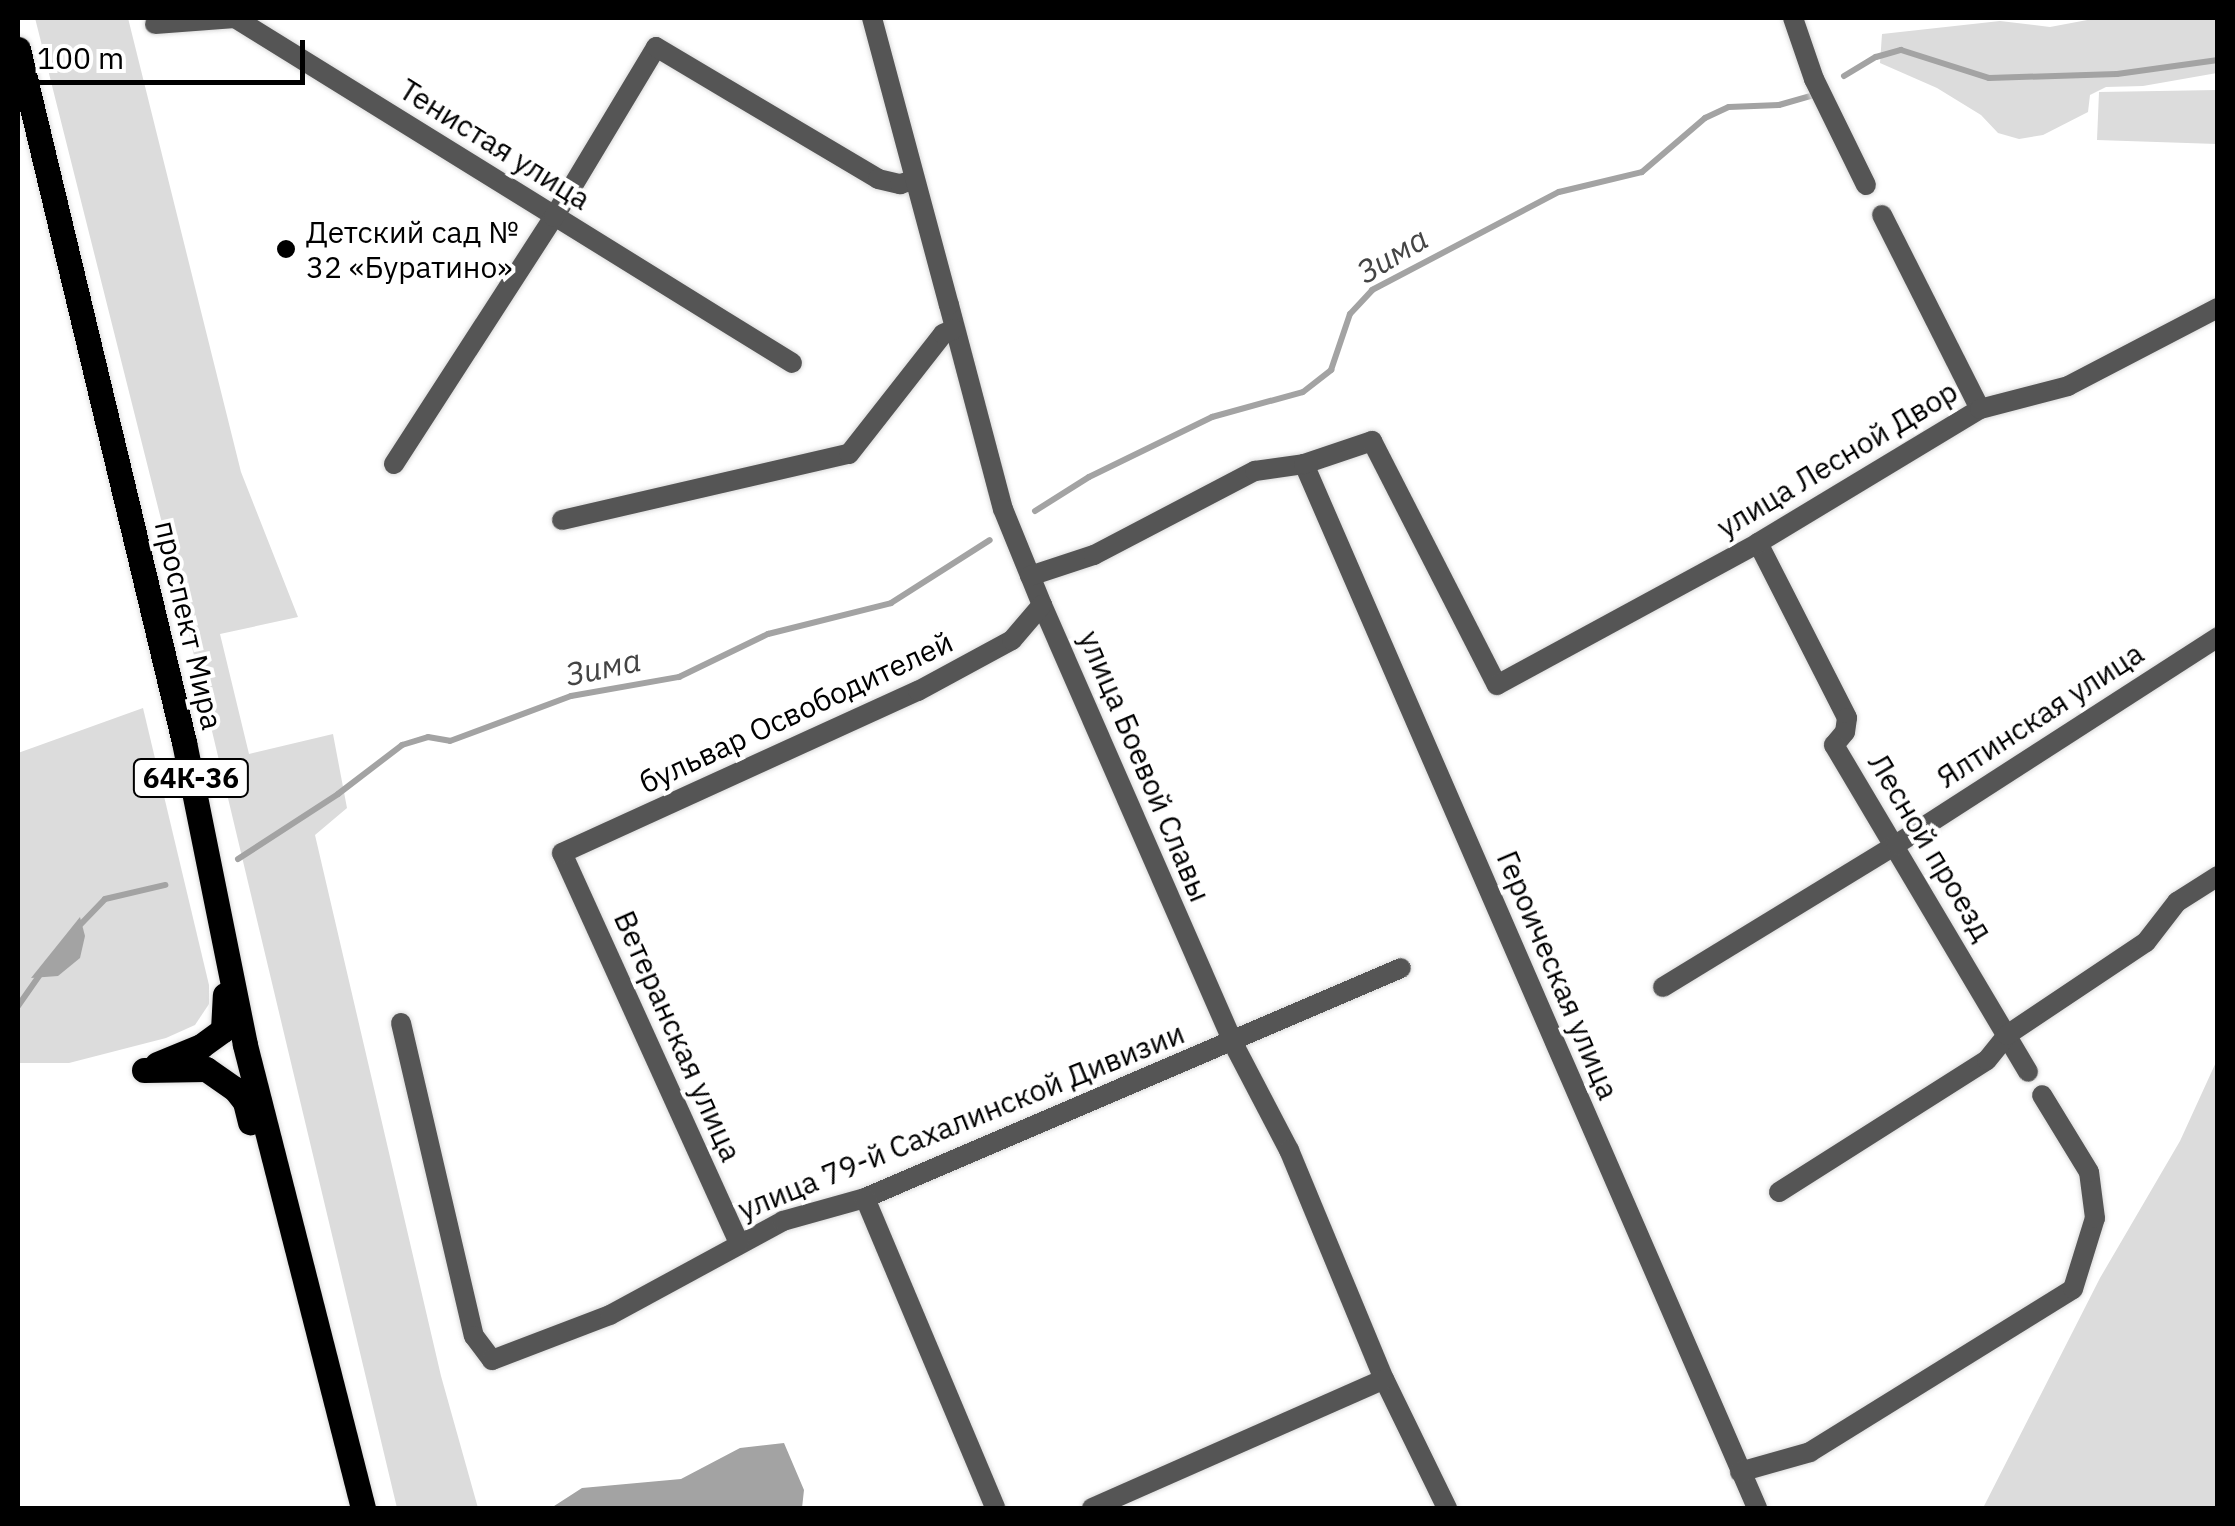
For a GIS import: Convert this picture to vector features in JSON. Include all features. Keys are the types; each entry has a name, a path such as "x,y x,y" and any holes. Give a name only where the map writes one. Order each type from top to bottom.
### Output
{"main road":[{"name":"проспект Мира","path":"18,49 184,742 244,1045 363,1508"},
{"path":"144,1070 201,1046 223,1030 227,1005 215,945 217,906"},
{"path":"144,1070 244,1045"},
{"path":"144,1070 206,1069 235,1089 245,1102 268,1188 290,1222"}],"street":[{"name":"Тенистая улица","path":"155,24 236,18 792,363"},
{"name":"улица Боевой Славы","path":"872,18 1003,509 1233,1042 1289,1150 1384,1378 1447,1508"},
{"path":"1793,18 1830,114 1866,185"},
{"path":"394,464 554,216 656,46 878,179 900,184 914,180"},
{"path":"1882,216 1980,408"},
{"name":"улица Лесной Двор","path":"1304,464 1372,442 1497,685 1758,544 1980,408 2068,386 2218,308"},
{"path":"562,520 849,454 943,334 954,329"},
{"path":"1030,576 1094,555 1255,471 1304,464"},
{"name":"Героическая улица","path":"1304,464 1757,1508"},
{"name":"Лесной проезд","path":"1758,544 1846,718 1845,732 1834,744 1897,844 2028,1072"},
{"name":"бульвар Освободителей","path":"562,854 918,691 1012,640 1042,605"},
{"name":"Ялтинская улица","path":"1663,987 1897,844 2218,637"},
{"name":"Ветеранская улица","path":"562,854 739,1243"},
{"path":"1780,1192 1987,1060 2007,1035 2146,942 2177,902 2218,876"},
{"name":"улица 79-й Сахалинской Дивизии","path":"402,1023 474,1336 492,1360 610,1315 784,1221 865,1198 1401,968"},
{"path":"1740,1472 1810,1452 2073,1289 2095,1218 2089,1172 2042,1095"},
{"path":"865,1198 995,1508"},
{"path":"1092,1508 1384,1378"}],"shaded area":[{"path":"35,18 128,18 241,472 298,617 220,634 249,754 333,734 347,808 315,835 441,1376 478,1508 397,1508 172,563"},
{"path":"2098,18 2217,18 2217,73 2143,86 2106,87 2090,95 2088,112 2043,135 2019,139 1998,133 1981,115 1937,88 1880,63 1882,34 2000,21 2050,27"},
{"path":"2217,90 2217,144 2097,140 2099,92"},
{"path":"143,708 209,985 209,1004 195,1025 166,1038 69,1063 18,1063 18,753"},
{"path":"80,917 85,936 80,958 58,976 31,978"},
{"path":"2217,1060 2217,1508 1983,1508 2100,1278 2180,1141"},
{"path":"784,1443 804,1490 802,1508 551,1508 582,1488 681,1479 740,1448"}],"waterway":[{"name":"Зима","path":"1844,76 1876,57 1901,50 1989,78 2117,74 2218,60"},
{"name":"Зима","path":"1035,511 1089,477 1212,417 1303,392 1331,370 1350,314 1372,290 1559,192 1642,172 1705,118 1729,107 1779,105 1813,95"},
{"name":"Зима","path":"238,859 338,794 402,745 428,737 450,741 571,696 679,677 768,634 891,603 990,540"},
{"name":"Зима","path":"79,926 105,899 165,885"},
{"name":"Зима","path":"18,1006 40,975"}],"place":[{"name":"Детский сад № 32 «Буратино»","path":"286,249"}]}
